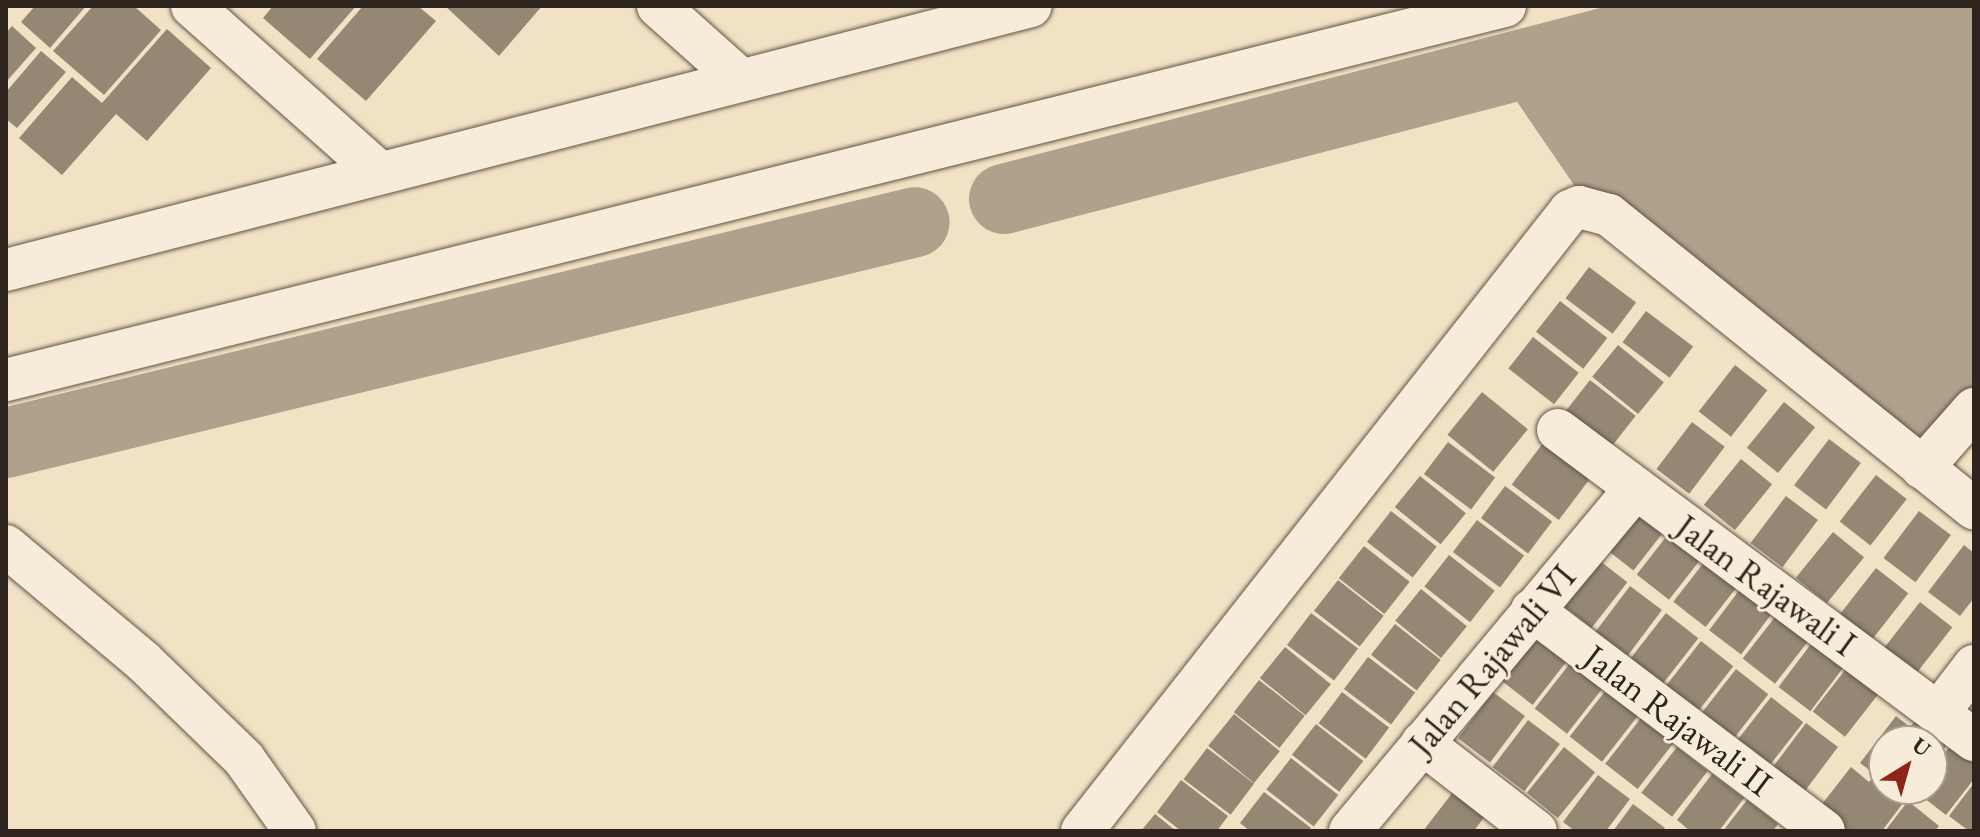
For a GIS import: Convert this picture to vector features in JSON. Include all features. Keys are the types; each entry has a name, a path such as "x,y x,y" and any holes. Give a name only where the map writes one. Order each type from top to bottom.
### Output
{"street":[{"path":"192,6 379,172"},
{"path":"658,6 741,80"},
{"path":"14,258 379,172 1031,6"},
{"path":"6,380 1505,6"},
{"path":"1082,831 1570,211 1579,207 1609,215 1974,508"},
{"path":"1922,468 1974,409"},
{"name":"Jalan Rajawali I","path":"1558,430 1974,740"},
{"name":"Jalan Rajawali VI","path":"1350,831 1635,489"},
{"path":"6,546 143,661 244,759 295,831"},
{"name":"Jalan Rajawali II","path":"1532,610 1824,831"},
{"path":"1939,712 1974,666"},
{"path":"1422,743 1536,831"}],"shaded area":[{"path":"1747,6 1974,6 1974,409 1922,468 1589,207 1496,71"}],"building":[{"path":"35,6 86,6 50,48 21,22"},
{"path":"93,6 134,6 161,30 104,95 53,51"},
{"path":"273,6 356,6 310,59 263,18"},
{"path":"363,6 418,6 436,21 366,101 317,59"},
{"path":"445,6 542,6 499,56"},
{"path":"12,26 36,48 6,82 6,33"},
{"path":"167,29 211,68 147,141 116,114 62,175 19,138 72,77 102,103"},
{"path":"41,51 66,72 17,128 6,119 6,92"},
{"path":"1589,267 1636,303 1613,334 1566,298"},
{"path":"1560,301 1607,338 1583,369 1536,332"},
{"path":"1646,311 1693,347 1670,378 1623,342"},
{"path":"1533,337 1579,373 1554,404 1508,369"},
{"path":"1618,345 1664,382 1638,414 1592,377"},
{"path":"1735,365 1767,390 1731,437 1699,411"},
{"path":"1590,380 1636,416 1610,448 1565,412"},
{"path":"1482,392 1528,429 1493,472 1447,435"},
{"path":"1784,402 1815,427 1778,473 1747,448"},
{"path":"1692,422 1725,447 1689,494 1656,469"},
{"path":"1546,439 1593,475 1559,520 1512,485"},
{"path":"1829,439 1861,463 1826,509 1794,485"},
{"path":"1448,442 1495,478 1471,509 1424,474"},
{"path":"1741,459 1772,484 1735,530 1704,505"},
{"path":"1876,475 1907,499 1870,546 1840,521"},
{"path":"1420,476 1466,513 1441,544 1395,507"},
{"path":"1505,486 1552,522 1528,553 1481,518"},
{"path":"1786,496 1818,520 1782,567 1750,543"},
{"path":"1639,500 1670,524 1633,571 1603,546"},
{"path":"1391,511 1437,547 1413,577 1367,542"},
{"path":"1919,511 1951,535 1915,582 1883,558"},
{"path":"1477,520 1524,556 1500,587 1453,552"},
{"path":"1673,528 1705,553 1669,600 1637,574"},
{"path":"1833,532 1864,557 1827,603 1796,578"},
{"path":"1964,545 1974,553 1974,598 1960,616 1928,592"},
{"path":"1364,546 1410,582 1384,614 1339,578"},
{"path":"1449,555 1495,591 1470,622 1424,587"},
{"path":"1709,556 1741,581 1706,627 1673,602"},
{"path":"1595,557 1627,582 1592,628 1559,603"},
{"path":"1876,568 1908,593 1872,640 1840,614"},
{"path":"1338,580 1384,616 1360,646 1314,611"},
{"path":"1744,584 1776,608 1741,654 1709,630"},
{"path":"1630,586 1662,610 1627,656 1595,632"},
{"path":"1421,589 1467,626 1441,658 1395,621"},
{"path":"1920,602 1952,627 1916,674 1884,648"},
{"path":"1779,612 1811,637 1775,684 1743,658"},
{"path":"1311,613 1358,649 1334,680 1287,645"},
{"path":"1666,613 1698,638 1663,684 1630,659"},
{"path":"1395,624 1441,660 1417,690 1371,655"},
{"path":"1536,634 1568,659 1533,705 1500,680"},
{"path":"1814,640 1846,664 1810,711 1778,687"},
{"path":"1701,641 1733,666 1698,712 1665,687"},
{"path":"1285,647 1331,684 1306,715 1260,678"},
{"path":"1368,657 1415,693 1391,724 1344,689"},
{"path":"1571,662 1603,687 1567,734 1535,708"},
{"path":"1849,665 1881,690 1845,737 1813,711"},
{"path":"1736,669 1768,694 1732,741 1700,715"},
{"path":"1259,680 1305,716 1279,748 1234,712"},
{"path":"1606,690 1638,715 1602,762 1570,736"},
{"path":"1342,692 1389,728 1366,759 1319,723"},
{"path":"1493,692 1525,716 1490,762 1458,738"},
{"path":"1771,697 1803,722 1767,769 1735,743"},
{"path":"1234,714 1280,751 1254,783 1208,746"},
{"path":"1896,716 1907,725 1889,725"},
{"path":"1641,718 1673,743 1638,789 1605,764"},
{"path":"1918,718 1927,725 1912,725"},
{"path":"1528,720 1560,744 1524,791 1492,767"},
{"path":"1806,723 1838,747 1803,793 1771,769"},
{"path":"1316,724 1363,761 1339,792 1292,755"},
{"path":"1951,745 1974,762 1974,779 1946,815 1933,805 1948,805 1948,749"},
{"path":"1564,747 1595,772 1558,818 1527,793"},
{"path":"1677,747 1708,771 1672,817 1641,793"},
{"path":"1207,748 1254,784 1231,815 1184,779"},
{"path":"1868,753 1868,769 1860,763"},
{"path":"1291,758 1338,795 1314,826 1266,790"},
{"path":"1851,767 1868,781 1868,805 1902,805 1882,831 1838,831 1815,813"},
{"path":"1712,774 1744,798 1719,831 1690,831 1677,820"},
{"path":"1598,775 1630,799 1606,831 1575,831 1563,822"},
{"path":"1181,780 1228,816 1217,831 1181,831 1157,812"},
{"path":"1974,783 1974,831 1969,831 1949,816"},
{"path":"1264,792 1311,828 1309,831 1250,831 1240,823"},
{"path":"1453,792 1485,816 1474,831 1423,831"},
{"path":"1747,800 1778,824 1773,831 1723,831"},
{"path":"1633,804 1665,828 1663,831 1613,831"},
{"path":"1905,805 1913,805 1939,826 1935,831 1885,831"},
{"path":"1155,814 1176,831 1141,831"}],"waterway":[{"path":"1004,199 1747,6"},
{"path":"6,443 915,222"}]}
